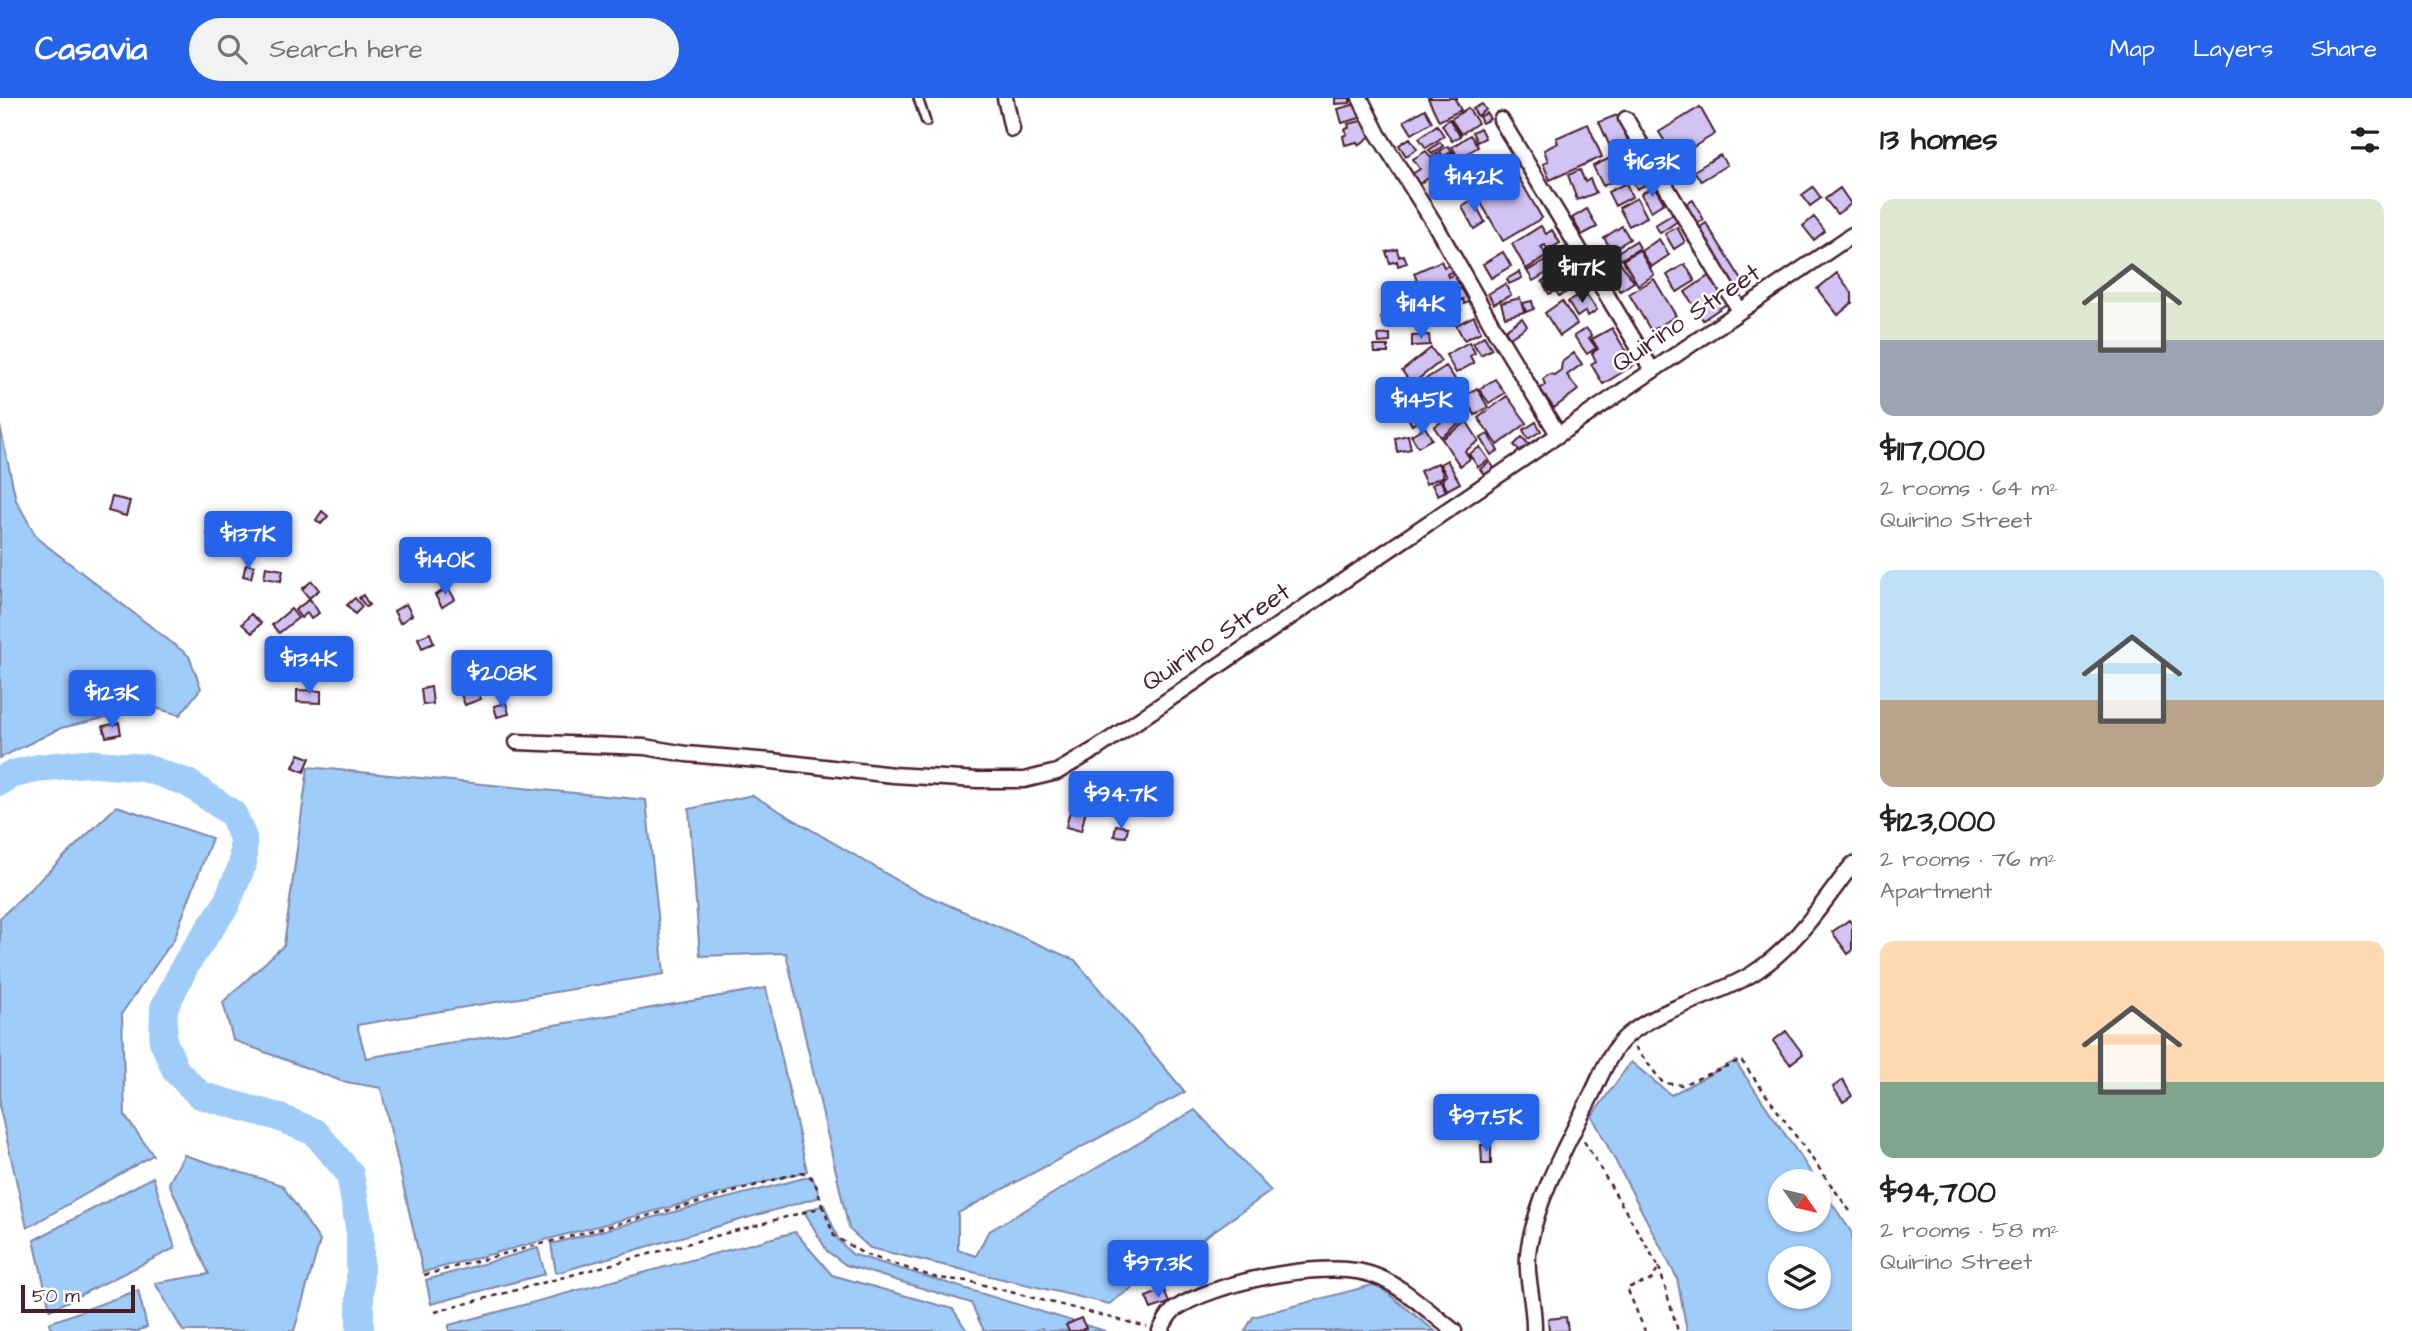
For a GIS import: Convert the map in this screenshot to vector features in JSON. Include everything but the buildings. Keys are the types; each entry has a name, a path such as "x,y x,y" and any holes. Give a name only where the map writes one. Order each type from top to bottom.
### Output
{"street":[{"path":"1005,98 1012,129"},
{"path":"1360,98 1378,134 1436,226 1558,434"},
{"path":"1626,119 1740,311"},
{"path":"1501,120 1652,370"},
{"name":"Quirino Street","path":"517,742 645,747 686,754 941,779 1024,780 1057,772 1096,749 1852,235"},
{"path":"1534,1331 1527,1277 1529,1246 1544,1194 1609,1059 1626,1036 1654,1019 1750,976 1770,962 1794,939 1852,865"},
{"path":"1160,1331 1172,1311 1196,1298 1272,1274 1339,1269 1367,1273 1388,1281 1454,1331"}],"lane":[{"path":"918,98 926,122"}],"path":[{"path":"1626,1036 1663,1083 1682,1086 1741,1060 1852,1214"},
{"path":"1575,1127 1659,1267 1678,1331"},
{"path":"424,1275 704,1201 800,1172 811,1175 814,1180 834,1236 864,1254 936,1278 968,1281 1160,1331"},
{"path":"435,1312 823,1207"},
{"path":"1645,1331 1627,1288 1651,1280 1659,1267"}],"water":[{"path":"0,426 16,500 37,538 189,656 201,688 180,715 152,707 61,728 0,758"},
{"path":"308,767 646,800 664,974 357,1025 366,1058 766,988 807,1171 423,1272 381,1088 341,1081 233,1040 223,1002 284,945"},
{"path":"752,795 914,890 1075,960 1185,1092 958,1213 958,1250 976,1256 988,1232 1195,1110 1271,1191 1109,1304 870,1248 849,1229 786,953 700,956 689,809"},
{"path":"117,806 212,838 174,939 122,1013 125,1116 153,1155 27,1228 0,1109 0,918"},
{"path":"1735,1061 1809,1169 1768,1169 1768,1232 1831,1232 1831,1202 1852,1233 1852,1331 1687,1331 1677,1278 1592,1116 1631,1062 1671,1095"},
{"path":"184,1155 282,1185 320,1241 294,1331 183,1331 155,1283 209,1274 169,1183"},
{"path":"812,1176 820,1197 556,1273 551,1244"},
{"path":"153,1177 175,1248 50,1310 34,1240"},
{"path":"824,1205 839,1241 852,1254 1105,1331 1045,1331 1042,1328 1034,1331 984,1331 971,1303 846,1265 827,1251 804,1211"},
{"path":"795,1232 832,1275 953,1309 967,1331 449,1331 449,1325"},
{"path":"538,1248 545,1274 431,1304 426,1280"},
{"path":"1376,1284 1435,1331 1245,1331 1253,1317"},
{"path":"138,1290 147,1327 138,1331 52,1331 49,1323"}],"waterway":[{"path":"0,782 9,775 39,768 85,763 145,768 188,783 233,814 243,838 243,863 226,905 187,962 164,1008 163,1041 176,1071 200,1095 275,1116 315,1132 350,1174 360,1233 360,1331"}]}
